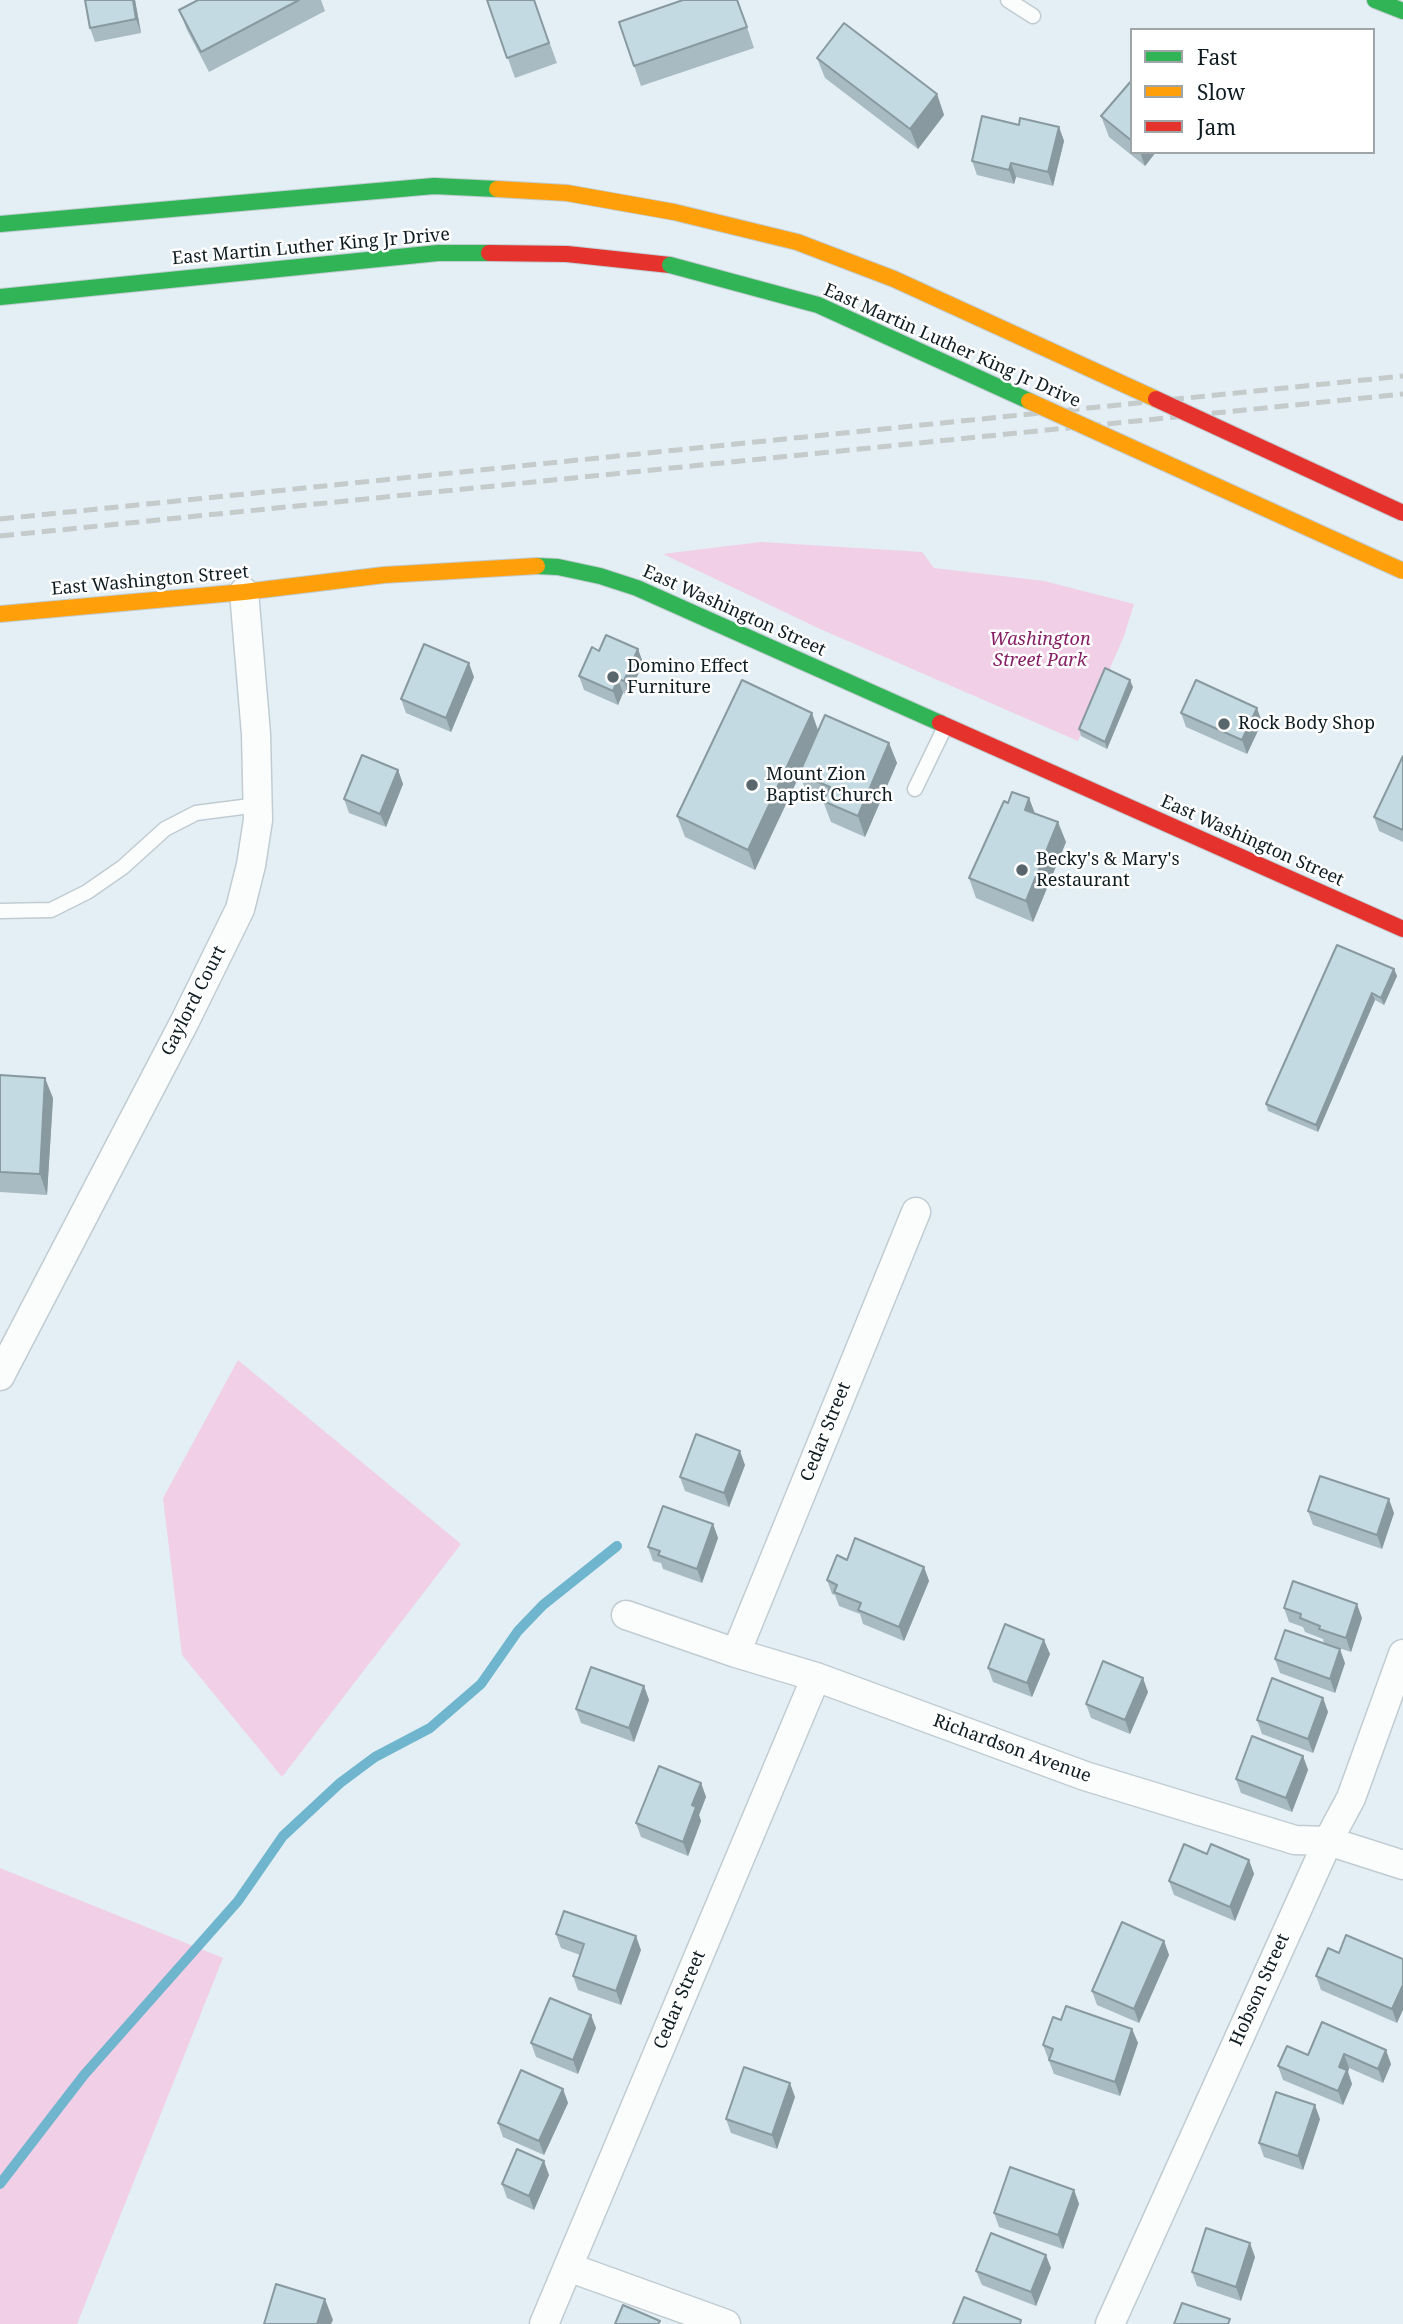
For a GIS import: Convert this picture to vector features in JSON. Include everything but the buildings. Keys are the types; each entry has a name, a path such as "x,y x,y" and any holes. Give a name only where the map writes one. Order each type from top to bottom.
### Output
{"main road":[{"path":"1375,0 1403,11"},
{"name":"East Martin Luther King Jr Drive","path":"0,224 434,186 567,193 674,212 797,242 894,279 1403,513"},
{"name":"East Martin Luther King Jr Drive","path":"0,297 438,253 567,254 670,265 818,305 1403,571"},
{"name":"East Washington Street","path":"0,614 244,592 397,574 524,565 558,567 600,576 636,588 1403,929"}],"street":[{"name":"Gaylord Court","path":"0,1376 185,1021 240,909 258,820 256,734 244,592"},
{"name":"Cedar Street","path":"736,1653 916,1212"},
{"name":"Richardson Avenue","path":"626,1615 816,1677 1084,1776 1295,1840 1328,1841 1403,1865"},
{"name":"Hobson Street","path":"1110,2324 1328,1841 1351,1798 1403,1654"},
{"name":"Cedar Street","path":"544,2324 816,1677"},
{"path":"568,2267 726,2324"}],"lane":[{"path":"1008,0 1033,16"},
{"path":"915,789 946,725"},
{"path":"0,911 51,910 87,892 124,867 165,829 196,813 258,805"}],"green space":[{"name":"Washington Street Park","path":"761,542 922,552 934,568 1044,581 1134,604 1124,636 1078,741 818,628 663,554"},
{"path":"238,1360 461,1544 282,1777 182,1655 163,1498"},
{"path":"0,1868 223,1958 77,2324 0,2324"}],"waterway":[{"path":"0,2184 84,2075 238,1901 283,1836 340,1783 375,1757 430,1728 481,1684 518,1631 543,1605 617,1546"}],"railway":[{"path":"0,519 1403,376"},
{"path":"0,536 1403,394"}],"traffic: fast":[{"path":"1375,0 1403,11"},
{"path":"0,224 434,186 497,189"},
{"path":"0,297 438,253 489,253"},
{"path":"670,265 818,305 1029,401"},
{"path":"537,566 558,567 600,576 637,588 940,723"}],"traffic: slow":[{"path":"497,189 567,193 674,212"},
{"path":"674,212 797,242 894,279 1156,399"},
{"path":"1029,401 1403,571"},
{"path":"0,614 244,592 384,575 537,566"}],"traffic: jam":[{"path":"489,253 567,254 670,265"},
{"path":"1156,399 1403,513"},
{"path":"940,723 1403,929"}],"place":[{"name":"Domino Effect Furniture","path":"613,677"},
{"name":"Rock Body Shop","path":"1224,724"},
{"name":"Mount Zion Baptist Church","path":"752,785"},
{"name":"Becky's & Mary's Restaurant","path":"1022,870"}]}
